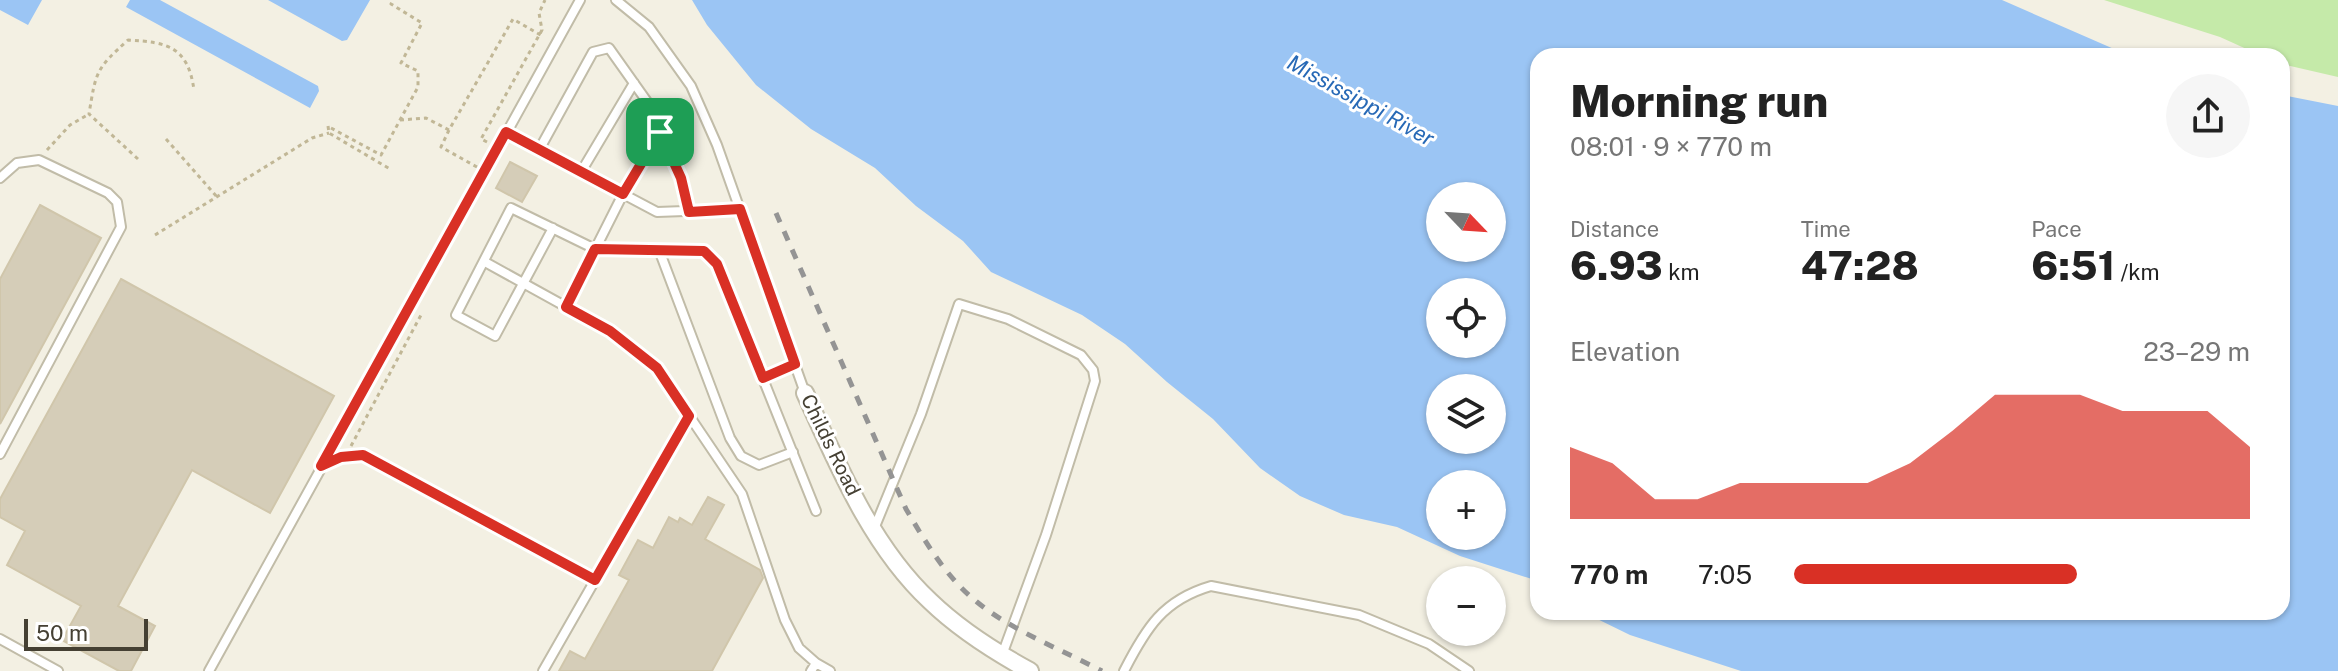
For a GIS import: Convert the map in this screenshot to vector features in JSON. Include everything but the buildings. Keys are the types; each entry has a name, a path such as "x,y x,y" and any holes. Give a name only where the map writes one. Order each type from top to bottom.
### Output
{"street":[{"name":"Childs Road","path":"805,393 842,473 874,529 904,572 929,601 1002,655 1030,671"}],"lane":[{"path":"209,671 580,0"},
{"name":"Childs Road","path":"616,0 649,27 691,86 717,145 805,393"},
{"path":"539,150 593,52 609,48 648,103 681,178 689,212"},
{"path":"581,172 634,83"},
{"path":"506,132 657,212 740,209"},
{"path":"566,307 623,194 660,132"},
{"path":"0,178 17,163 39,160 108,193 117,202 121,227 0,454"},
{"path":"553,228 495,336 456,315 511,208 553,228 595,249 704,251 717,264 816,511"},
{"path":"659,250 730,438 741,456 759,465 793,452"},
{"path":"485,262 610,331 657,368 742,494 785,620 799,648 814,667 830,671"},
{"path":"874,529 921,414 959,304 1008,319 1081,355 1093,370 1095,381 1046,535 1002,655"},
{"path":"763,378 795,364"},
{"path":"543,671 689,416"},
{"path":"321,466 341,457 363,455 595,580"},
{"path":"1124,671 1143,634 1158,615 1190,593 1211,586 1359,615 1429,644 1469,671"},
{"path":"0,639 58,671"}],"path":[{"path":"329,129 381,155 418,87 418,71 401,63 422,23 391,4 393,0"},
{"path":"497,147 481,139 539,34 542,27 539,13 545,0"},
{"path":"400,120 426,118 449,130 513,19 539,34"},
{"path":"89,114 95,78 103,64 128,40 171,47 184,56 194,90"},
{"path":"89,114 138,159"},
{"path":"39,160 70,125 89,114"},
{"path":"329,129 390,169"},
{"path":"155,235 329,129"},
{"path":"166,139 217,197"}],"green space":[{"path":"2104,0 2338,0 2338,77 2290,66 2290,48 2244,48 2220,37"}],"water":[{"path":"0,0 42,0 28,25 0,10"},
{"path":"130,0 160,0 318,86 319,91 310,108 126,7"},
{"path":"268,0 370,0 347,40 342,41"},
{"name":"Mississippi River","path":"692,0 2002,0 2112,48 1530,48 1530,578 1506,571 1506,566 1491,566 1447,550 1506,550 1506,470 1426,470 1426,540 1397,527 1344,515 1300,496 1260,468 1213,419 1125,344 1082,315 991,272 963,241 916,206 875,168 811,129 756,85 707,25"},
{"path":"2290,97 2338,106 2338,671 1741,671 1630,635 1599,620 2290,620"}],"railway":[{"path":"776,213 906,509 937,559 956,582 990,612 1102,671"}],"route":[{"path":"506,132 623,194 660,132 681,178 689,212 740,209 795,364 763,378 717,264 704,251 595,249 566,307 610,331 657,368 689,416 595,580 363,455 341,457 321,466 506,132"}]}
